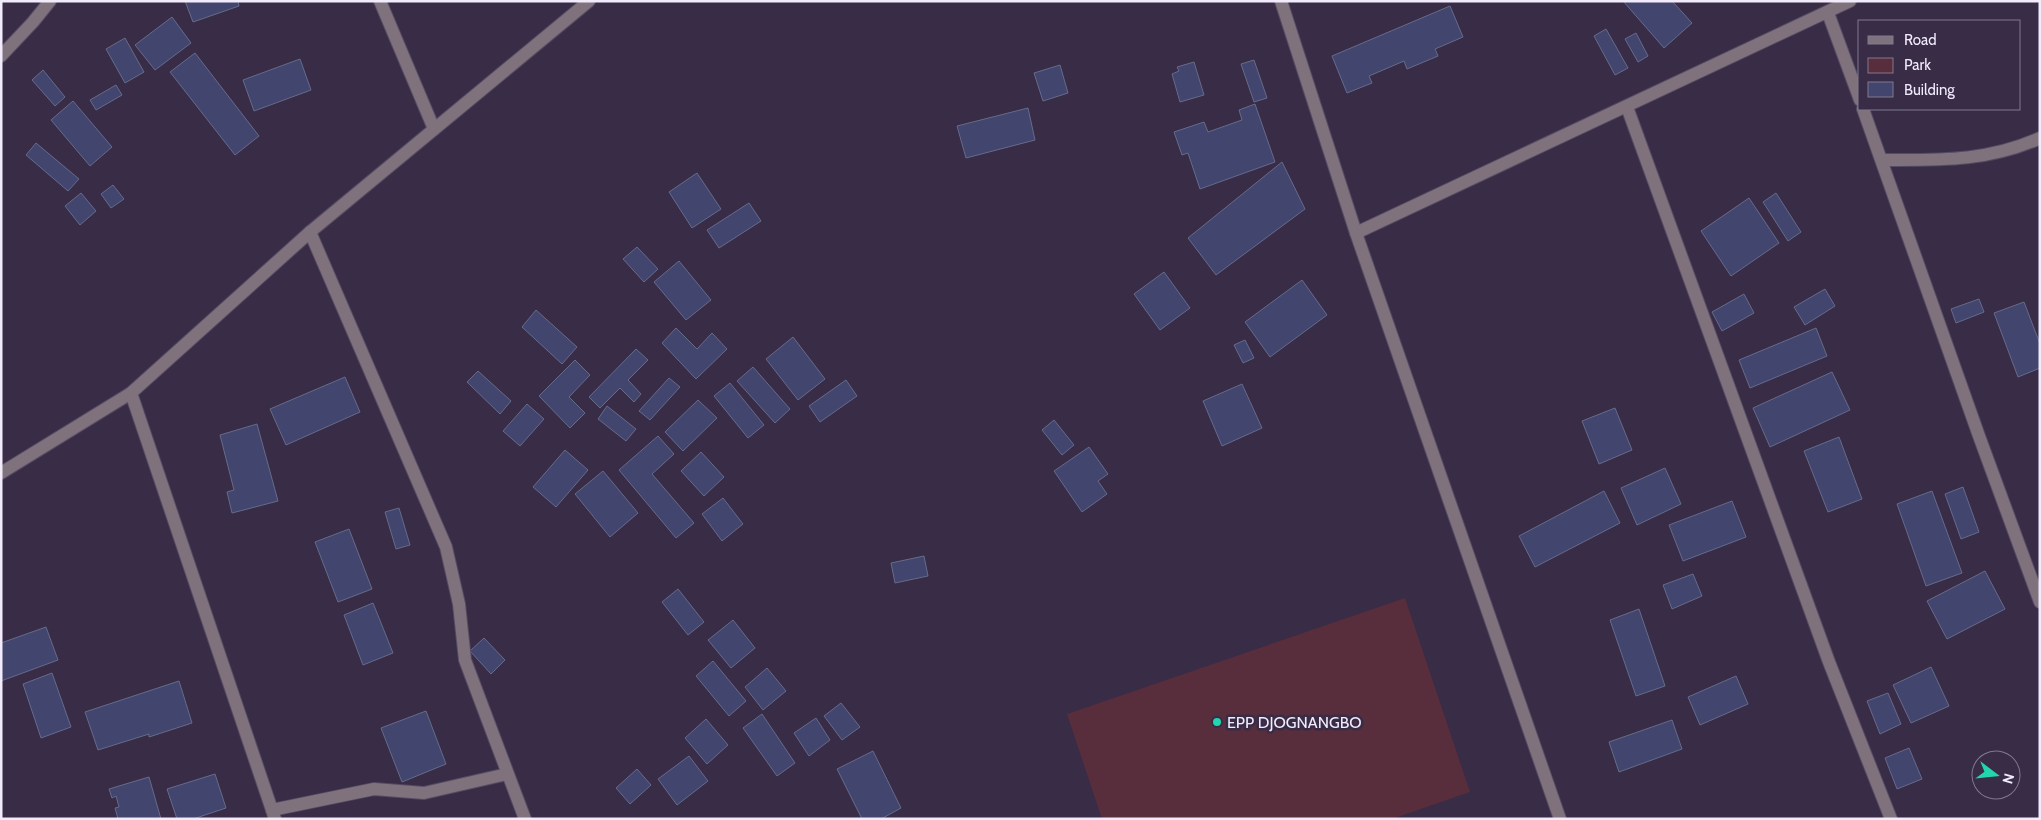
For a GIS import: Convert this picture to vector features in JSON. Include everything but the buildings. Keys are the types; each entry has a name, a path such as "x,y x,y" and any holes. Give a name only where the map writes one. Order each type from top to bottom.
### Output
{"street":[{"path":"1,56 50,1"},
{"path":"380,1 434,129"},
{"path":"1,473 131,393 310,232 589,1"},
{"path":"1281,1 1356,233 1560,819"},
{"path":"1356,233 1828,13 1850,1"},
{"path":"1828,13 1858,95"},
{"path":"1627,107 1829,662 1891,819"},
{"path":"1863,110 1985,454 2040,602"},
{"path":"1882,160 1953,160 2001,153 2040,138"},
{"path":"310,232 446,547 459,604 465,660 525,819"},
{"path":"131,393 274,815 374,789 424,793 507,774"}],"green space":[{"path":"1405,598 1470,792 1392,819 1102,819 1067,714"}],"place":[{"name":"EPP DJOGNANGBO","path":"1217,722"}]}
